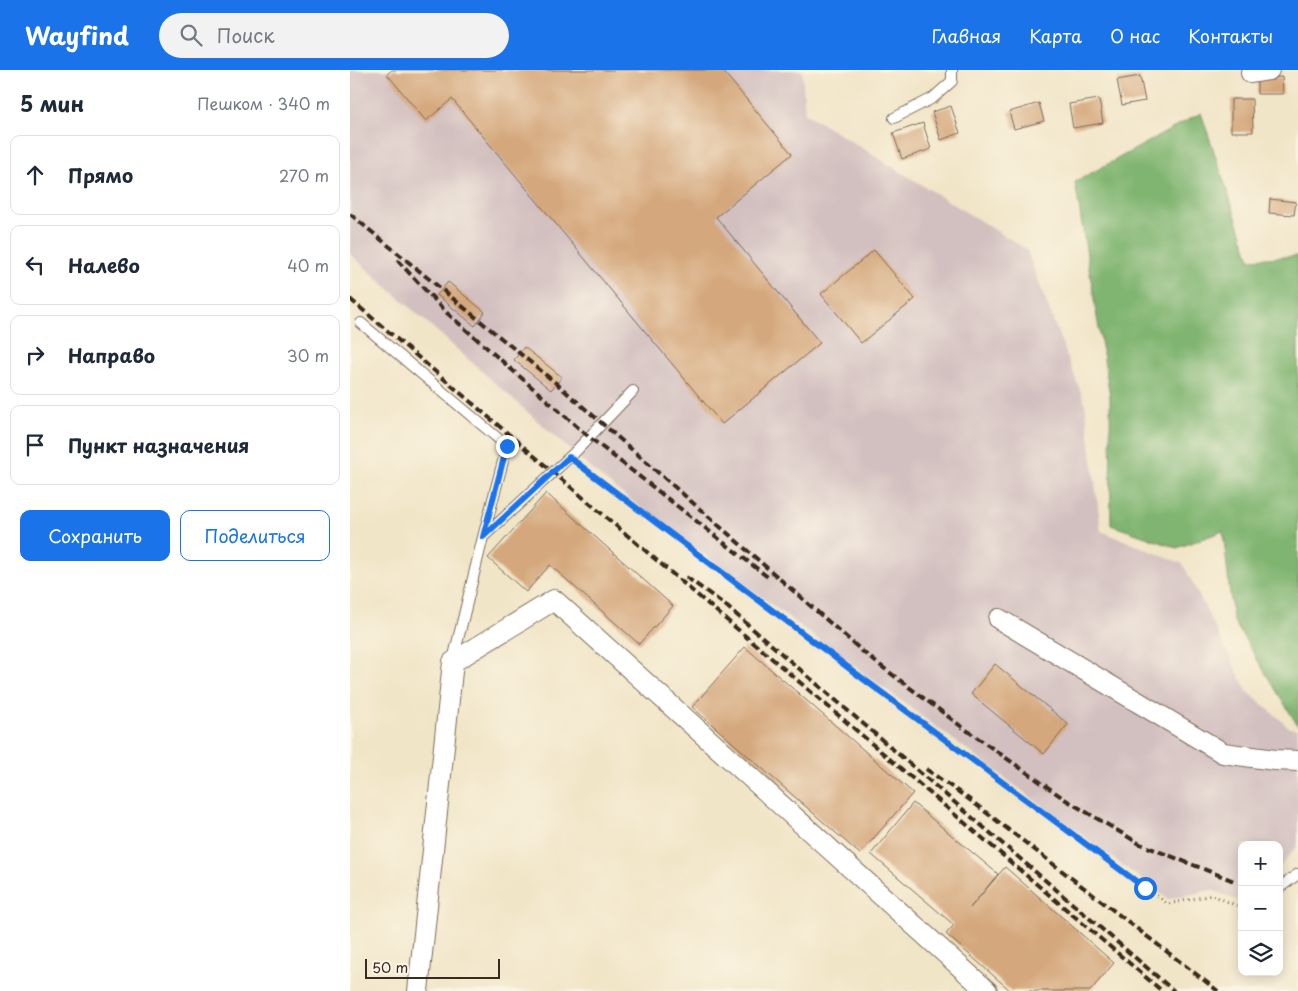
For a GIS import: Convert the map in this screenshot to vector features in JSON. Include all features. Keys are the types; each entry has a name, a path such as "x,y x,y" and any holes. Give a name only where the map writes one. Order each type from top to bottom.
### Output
{"street":[{"path":"418,991 453,662 554,600 987,991"},
{"path":"999,619 1223,753 1298,761"}],"lane":[{"path":"894,118 933,98 952,81 952,70"},
{"path":"361,324 507,446 453,662"},
{"path":"483,537 569,457 633,391"},
{"path":"1282,886 1298,874"}],"path":[{"path":"569,457 861,678 1168,904 1212,895 1238,906"}],"shaded area":[{"path":"350,70 802,70 805,113 1026,249 1085,403 1101,531 1183,564 1247,691 1290,728 1298,729 1298,845 1283,863 1283,841 1238,841 1238,900 1212,890 1168,899 604,480 350,254"}],"green space":[{"path":"1201,113 1250,259 1298,256 1298,726 1233,620 1223,531 1177,548 1111,525 1110,396 1075,182"}],"building":[{"path":"392,70 722,70 792,154 716,217 820,343 722,424 452,99 426,121 387,74"},
{"path":"1140,76 1145,101 1122,105 1117,80"},
{"path":"1282,77 1283,94 1257,94 1257,78"},
{"path":"1099,99 1103,123 1073,128 1069,104"},
{"path":"1231,99 1252,99 1253,132 1231,132"},
{"path":"1039,103 1044,121 1014,129 1009,112"},
{"path":"951,106 960,133 941,140 932,112"},
{"path":"923,123 931,149 902,159 893,133"},
{"path":"1270,199 1296,202 1294,215 1269,213"},
{"path":"874,250 915,299 861,343 821,294"},
{"path":"448,282 485,312 475,326 437,295"},
{"path":"524,347 562,377 551,390 514,360"},
{"path":"546,493 673,606 639,644 550,565 526,592 488,558"},
{"path":"745,647 913,793 860,854 692,707"},
{"path":"995,664 1068,724 1044,754 971,694"},
{"path":"913,803 998,874 970,908 1005,867 1114,963 1090,991 1011,991 946,934 954,925 871,854"}],"railway":[{"path":"350,214 557,384 869,657 962,727 1066,800 1140,844 1234,881"},
{"path":"397,260 447,313 589,437 769,578"},
{"path":"350,299 1162,991"},
{"path":"686,577 725,605 1174,991"},
{"path":"926,769 970,800 1218,991"}],"route":[{"path":"507,446 483,537 569,457 1145,888"}]}
